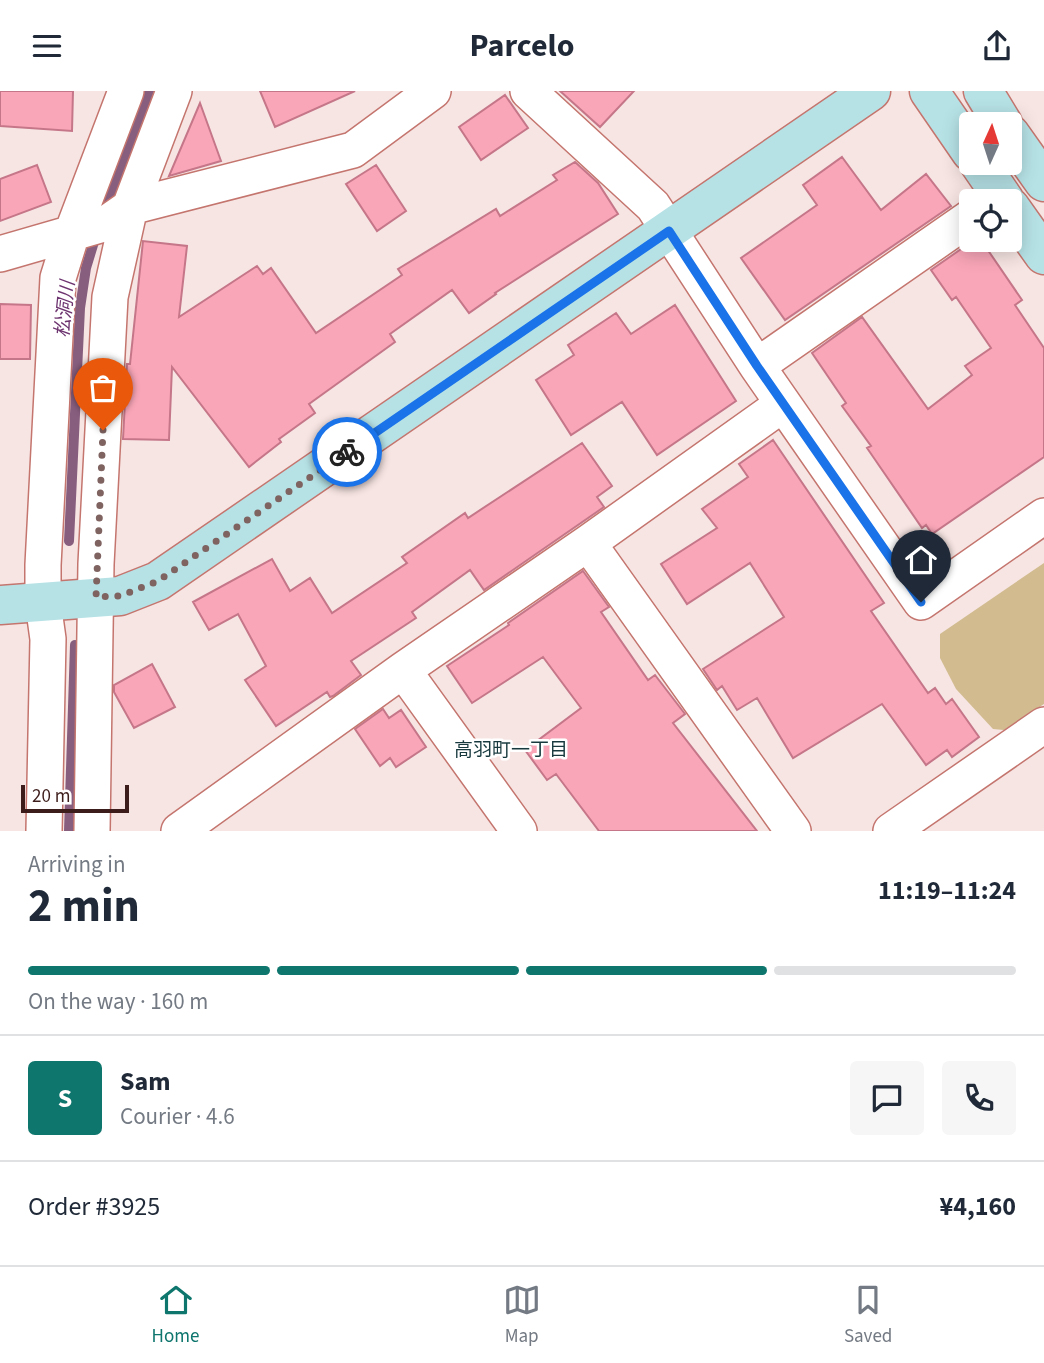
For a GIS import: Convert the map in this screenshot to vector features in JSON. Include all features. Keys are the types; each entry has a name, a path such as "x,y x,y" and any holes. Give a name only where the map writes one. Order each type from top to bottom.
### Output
{"street":[{"path":"92,831 96,597 110,297 98,223 126,91"},
{"path":"44,831 48,639 43,603 43,565 58,278 98,223 174,91"},
{"path":"0,254 353,150 433,91"},
{"path":"528,91 653,206 757,366 921,602 1044,516"},
{"path":"0,605 120,596 158,581 871,91"},
{"path":"929,91 959,135"},
{"path":"983,91 996,112"},
{"path":"1022,151 1044,182"},
{"path":"757,366 959,230"},
{"path":"1022,232 1044,255"},
{"path":"179,831 403,670 783,404"},
{"path":"588,543 793,831"},
{"path":"403,670 519,831"},
{"path":"891,831 1044,725"}],"shaded area":[{"path":"1044,563 1044,704 1004,730 993,729 956,689 940,658 940,634"}],"building":[{"path":"0,91 73,91 72,131 0,126"},
{"path":"260,91 355,91 275,127"},
{"path":"560,91 634,91 600,127"},
{"path":"505,95 528,128 481,160 459,127"},
{"path":"200,103 221,161 169,176"},
{"path":"842,157 881,210 926,174 951,206 785,320 741,258 817,205 803,185"},
{"path":"575,162 598,183 618,214 495,293 469,313 452,290 390,334 395,342 309,404 315,413 279,439 281,442 249,467 172,367 169,440 123,439 127,364 130,364 143,241 187,246 179,317 257,266 263,274 271,268 316,333 402,275 398,269 496,209 500,216 557,180 553,175"},
{"path":"37,165 51,202 0,221 0,179"},
{"path":"376,165 406,211 377,231 346,184"},
{"path":"959,250 989,252 1022,300 1015,305 1044,348 1044,457 932,534 926,525 922,528 867,448 871,446 842,406 846,403 812,353 862,317 928,409 972,375 965,366 991,348 956,297 952,300 931,270"},
{"path":"0,304 31,305 30,359 0,359"},
{"path":"675,305 736,401 657,455 622,402 571,435 536,380 574,355 568,345 616,313 631,334"},
{"path":"773,440 884,603 871,611 928,693 935,688 946,704 952,699 979,737 952,757 947,750 926,765 882,704 793,758 757,698 737,710 722,686 717,690 703,669 784,617 750,563 687,604 661,564 717,528 702,509 748,477 739,464"},
{"path":"582,443 612,486 597,497 604,507 484,590 470,570 412,612 416,618 351,661 361,675 333,696 330,697 327,692 276,726 245,680 266,666 238,614 209,630 193,602 272,559 290,591 310,578 332,613 407,563 402,557 465,513 468,518"},
{"path":"583,571 609,607 601,612 648,680 655,675 685,714 673,723 757,831 599,831 556,774 547,780 525,750 581,708 543,657 472,703 447,666"},
{"path":"152,664 175,707 134,728 114,692 114,685"},
{"path":"383,709 389,718 401,710 426,747 396,767 390,758 380,766 355,729"}],"waterway":[{"name":"松洞川","path":"102,216 149,91"},
{"name":"松洞川","path":"69,541 80,308 86,268 97,232"},
{"name":"松洞川","path":"69,831 75,645"}],"way so far":[{"path":"103,430 96,597 120,596 158,581 347,452"}],"district":[{"name":"高羽町一丁目","path":"511,749"}],"route":[{"path":"347,452 669,231 757,366 921,602"}]}
